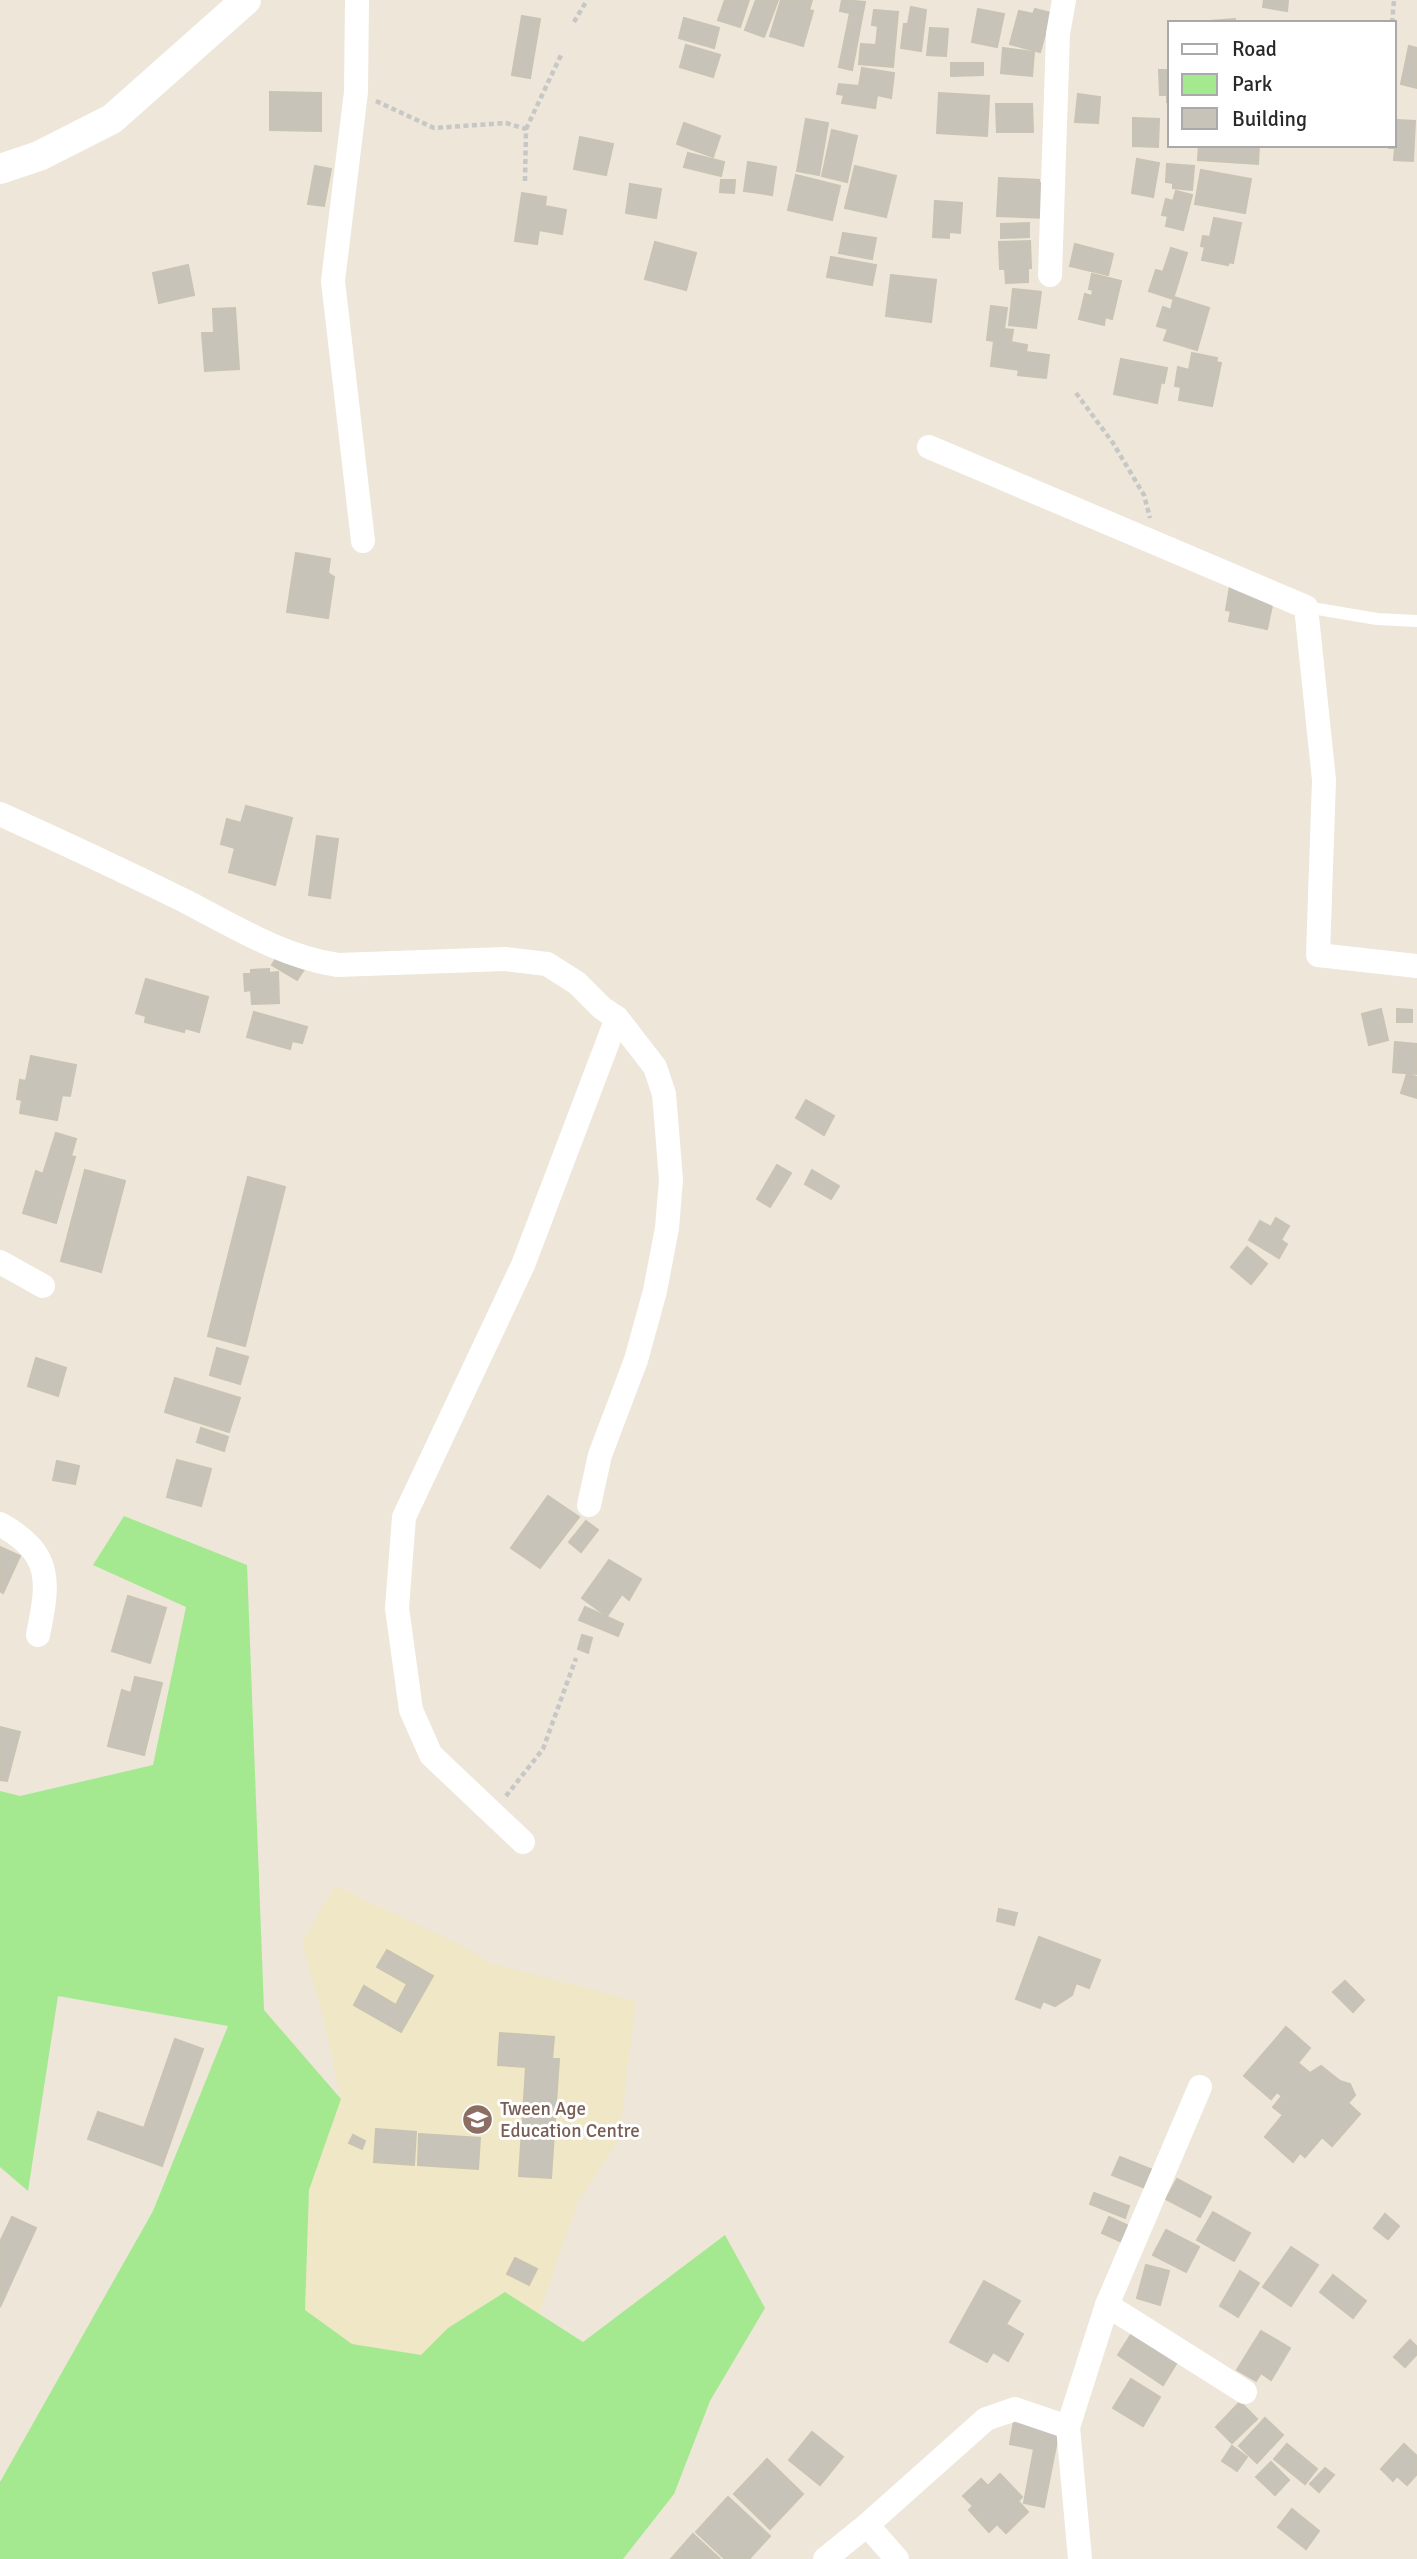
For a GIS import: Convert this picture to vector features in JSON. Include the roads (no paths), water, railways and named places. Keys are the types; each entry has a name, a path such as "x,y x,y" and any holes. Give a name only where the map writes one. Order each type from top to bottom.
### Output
{"street":[{"path":"0,169 39,156 112,119 246,0"},
{"path":"357,0 356,92 333,281 363,541"},
{"path":"1050,275 1058,34 1064,0"},
{"path":"929,447 1306,607 1324,780 1318,955 1417,966"},
{"path":"0,814 65,843 267,943 317,962 338,965 505,959 547,964 577,983 602,1008 617,1018 654,1067 664,1094 671,1180 667,1228 655,1291 636,1360 600,1455 589,1505"},
{"path":"523,1842 431,1755 411,1710 397,1608 404,1517 523,1265 617,1018"},
{"path":"0,1262 43,1286"},
{"path":"0,1524 19,1535 37,1554 45,1572 43,1611 38,1635"},
{"path":"1080,2559 1068,2427 1107,2305 1200,2087"},
{"path":"1107,2305 1245,2392"},
{"path":"825,2559 986,2419 1015,2409 1068,2427"},
{"path":"867,2525 897,2559"}],"lane":[{"path":"1306,607 1377,619 1417,621"}],"place":[{"name":"Tween Age Education Centre","path":"477,2119"}]}
